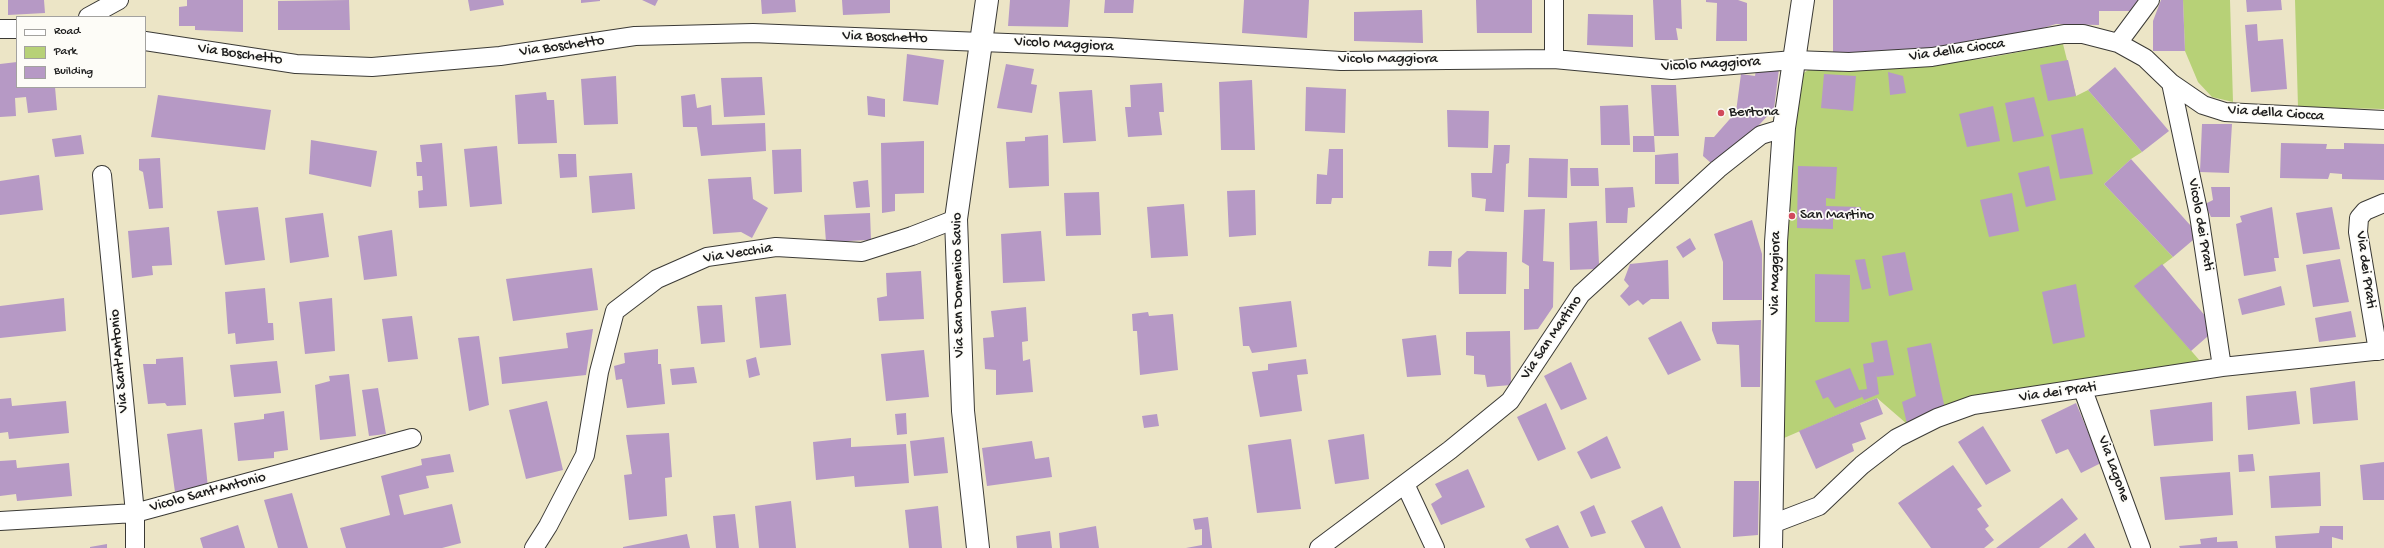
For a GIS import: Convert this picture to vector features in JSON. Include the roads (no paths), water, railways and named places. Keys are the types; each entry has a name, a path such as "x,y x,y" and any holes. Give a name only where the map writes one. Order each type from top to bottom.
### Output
{"street":[{"path":"90,16 118,0"},
{"name":"Via San Domenico Savio","path":"978,548 963,410 956,219 987,0"},
{"path":"1554,0 1554,59"},
{"name":"Via Maggiora","path":"1771,548 1776,242 1784,128 1803,0"},
{"path":"2118,43 2150,0"},
{"path":"0,29 16,29"},
{"name":"Via Boschetto","path":"146,41 296,64 372,67 500,56 635,36 753,33 981,41"},
{"name":"Via della Ciocca","path":"1794,60 1849,62 1932,57 2064,34 2083,34 2118,43 2145,58 2172,83 2203,105 2225,112 2384,120"},
{"name":"Vicolo Maggiora","path":"981,41 1341,61 1554,59 1672,70 1794,60"},
{"name":"Vicolo dei Prati","path":"2172,83 2199,214 2222,367"},
{"name":"Via San Martino","path":"1319,548 1405,484 1510,401 1581,294 1718,169 1761,135 1784,128"},
{"name":"Via Sant'Antonio","path":"102,175 135,513 135,548"},
{"name":"Via dei Prati","path":"1772,524 1820,506 1862,465 1897,438 1937,418 1973,405 2083,390 2222,367 2381,350 2358,232 2359,218 2365,211 2384,203"},
{"name":"Via Vecchia","path":"534,548 548,526 585,455 599,372 615,311 657,279 707,257 776,248 862,252 912,236 956,219"},
{"name":"Via Lagone","path":"2083,390 2141,548"},
{"name":"Vicolo Sant'Antonio","path":"0,521 135,513 412,438"},
{"path":"1405,484 1435,548"}],"place":[{"name":"Bertona","path":"1721,113"},
{"name":"San Martino","path":"1792,216"}]}
